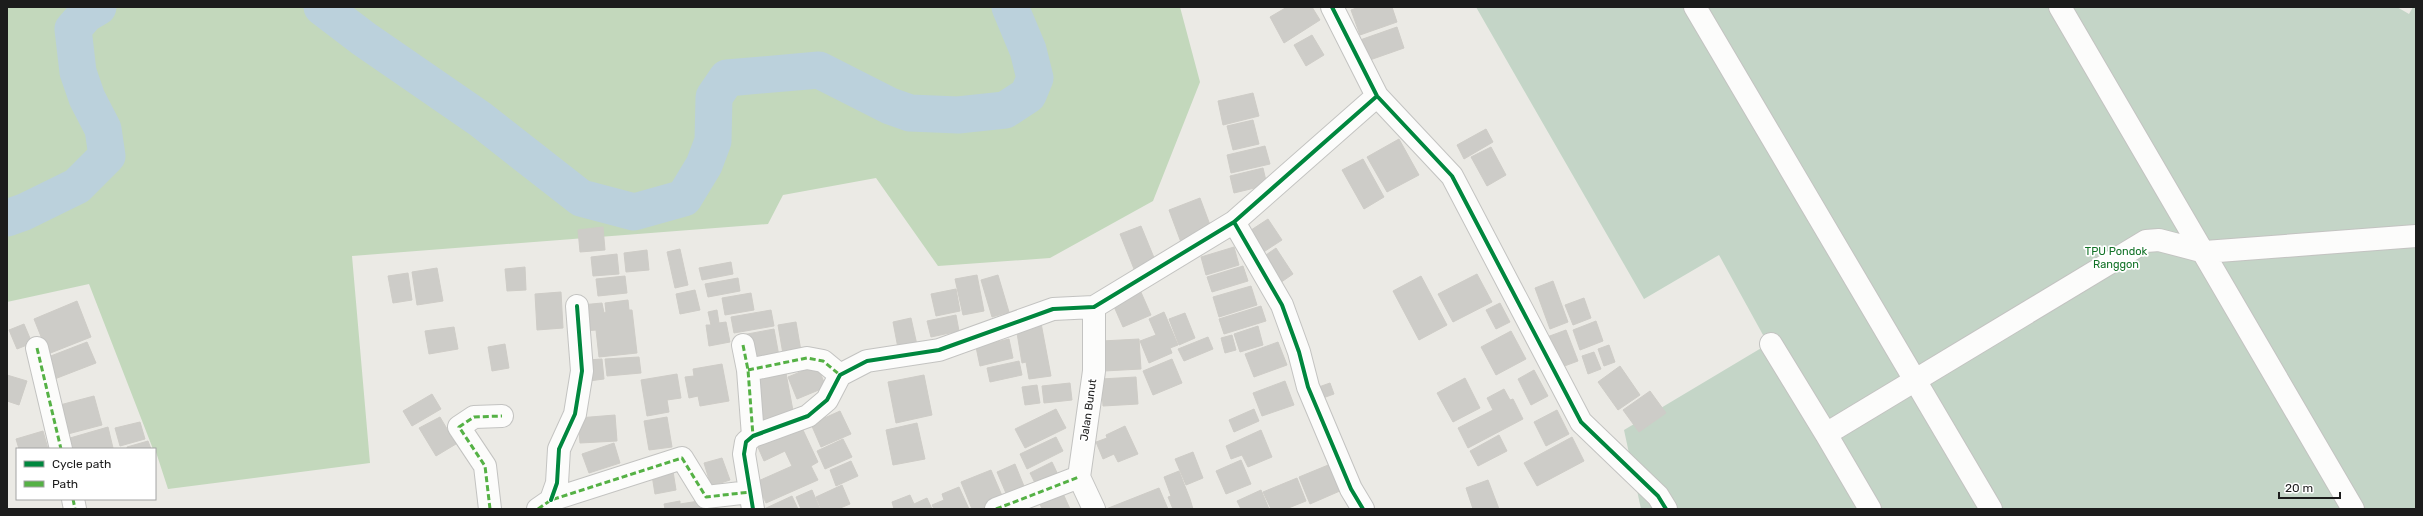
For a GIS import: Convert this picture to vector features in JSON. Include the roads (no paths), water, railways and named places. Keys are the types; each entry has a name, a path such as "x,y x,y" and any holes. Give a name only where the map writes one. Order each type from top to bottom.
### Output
{"street":[{"path":"1332,7 1377,96 1452,176 1580,422 1658,496 1666,509"},
{"path":"1695,7 1991,509"},
{"path":"2060,7 2205,252 2353,509"},
{"path":"545,505 682,458 706,497 751,501 744,454 746,442 753,436 808,416 827,400 840,375 868,361 939,350 1053,309 1094,308 1234,222 1377,96"},
{"path":"1234,222 1282,305 1299,352 1308,387 1352,490 1363,509"},
{"path":"1826,434 1916,382 2146,241 2160,240 2205,252 2416,236"},
{"path":"545,505 557,483 559,449 575,414 582,371 578,306"},
{"name":"Jalan Bunut","path":"1079,477 1094,371 1094,308"},
{"path":"1771,344 1870,509"},
{"path":"743,345 748,370 753,436"},
{"path":"37,348 61,448"},
{"path":"748,370 807,358 823,361 840,375"},
{"path":"490,509 486,466 458,427 474,417 502,416"},
{"path":"996,509 1079,477 1094,509"}],"waterway":[{"path":"7,218 24,212 77,186 107,156 103,129 87,98 78,72 73,29 86,14 98,7"},
{"path":"322,7 364,39 480,119 581,198 634,212 684,198 704,165 713,141 714,97 727,78 819,70 890,106 910,113 958,115 1005,110 1028,95 1035,78 1028,50 1010,7"}],"park label":[{"name":"TPU Pondok Ranggon","path":"2116,257"}]}
